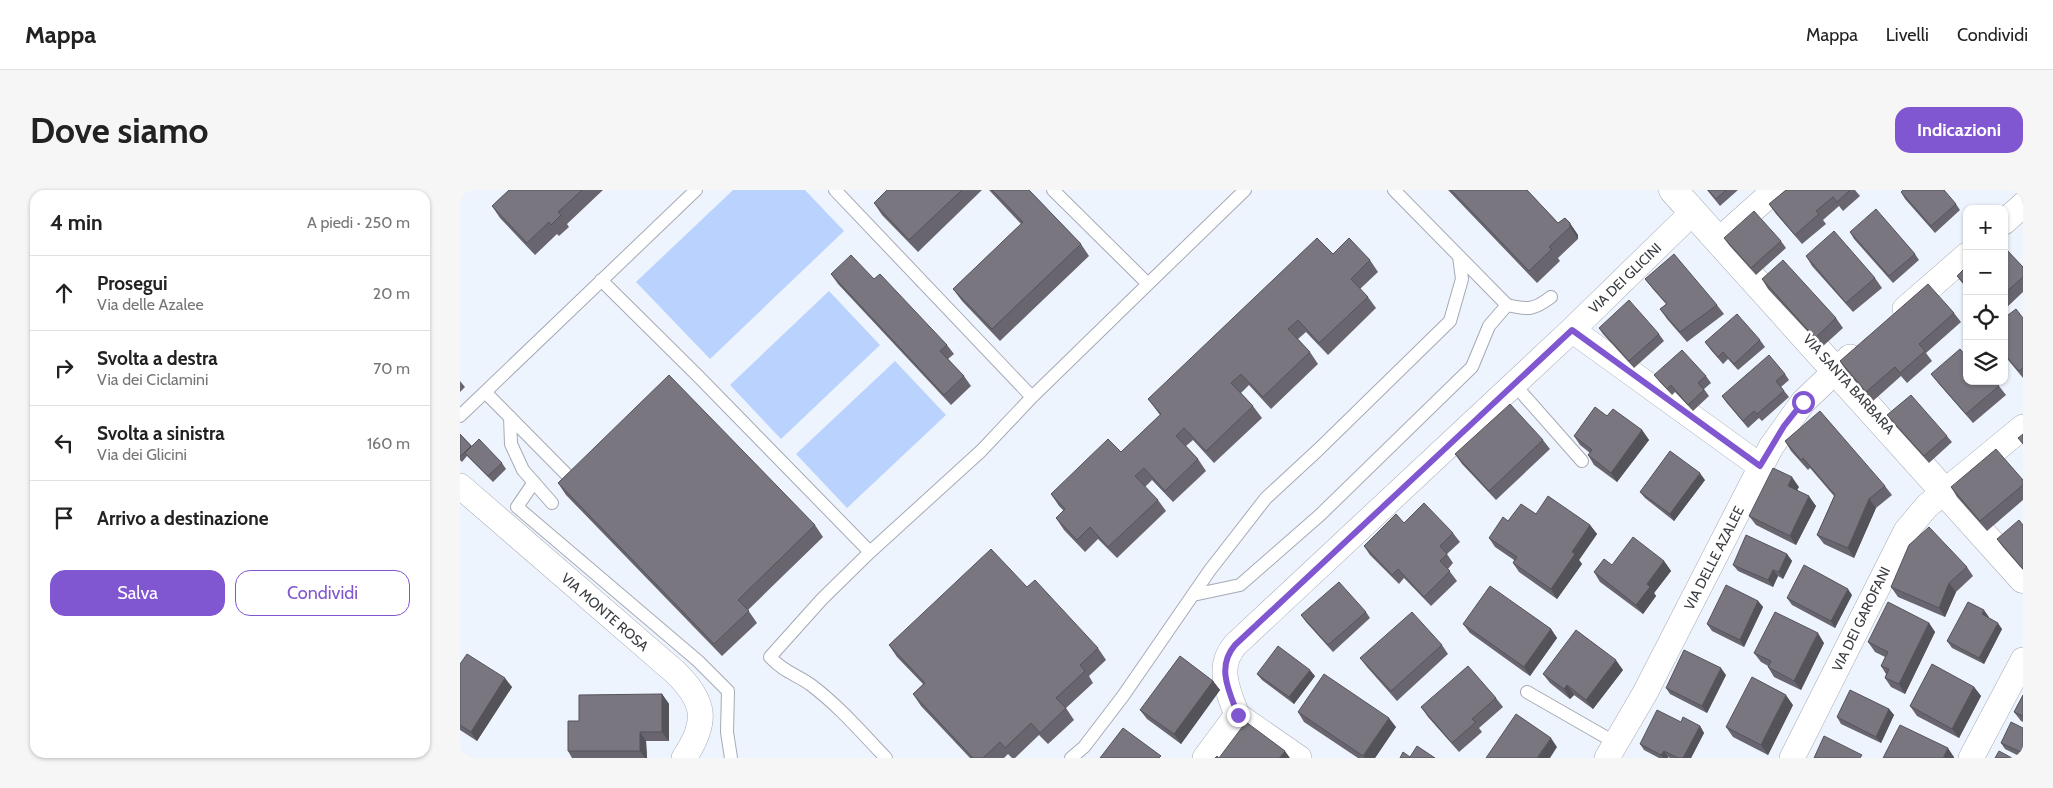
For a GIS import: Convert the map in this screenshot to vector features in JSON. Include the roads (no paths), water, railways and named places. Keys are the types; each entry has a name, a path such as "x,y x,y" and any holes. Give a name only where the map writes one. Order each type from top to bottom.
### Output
{"street":[{"name":"VIA SANTA BARBARA","path":"1674,190 2023,579"},
{"path":"1719,240 1774,190"},
{"path":"2008,218 2023,205"},
{"name":"VIA DEI GLICINI","path":"1238,715 1224,673 1227,657 1231,650 1572,330 1693,212"},
{"path":"1887,324 1963,258"},
{"path":"1572,330 1760,466"},
{"name":"VIA DELLE AZALEE","path":"1612,750 1646,693 1760,466 1784,426 1803,402 1836,369 1865,344"},
{"name":"VIA DEI GAROFANI","path":"1792,758 1897,546 1916,518 2023,427"},
{"name":"VIA MONTE ROSA","path":"460,486 675,672 692,691 700,706 701,718 695,741 684,758"},
{"path":"1971,758 2023,660"},
{"path":"1205,758 1238,715 1299,758"}],"lane":[{"path":"460,416 696,190"},
{"path":"835,190 1032,397"},
{"path":"1053,190 1148,284"},
{"path":"886,758 833,703 810,684 782,670 770,658 822,598 981,451 1032,397 1245,190"},
{"path":"1394,190 1507,305 1523,309 1538,307 1551,297"},
{"path":"1070,758 1084,747 1123,696 1193,595 1266,498 1325,444 1450,322 1462,279 1460,256"},
{"path":"601,280 870,552"},
{"path":"1193,595 1240,586 1320,515 1472,367 1489,326 1507,305"},
{"path":"1514,384 1582,460"},
{"path":"485,392 571,479"},
{"path":"510,417 511,444 523,470 552,503"},
{"path":"534,482 517,507 698,661 728,691 727,732 731,758"},
{"path":"1527,692 1612,750"}]}
